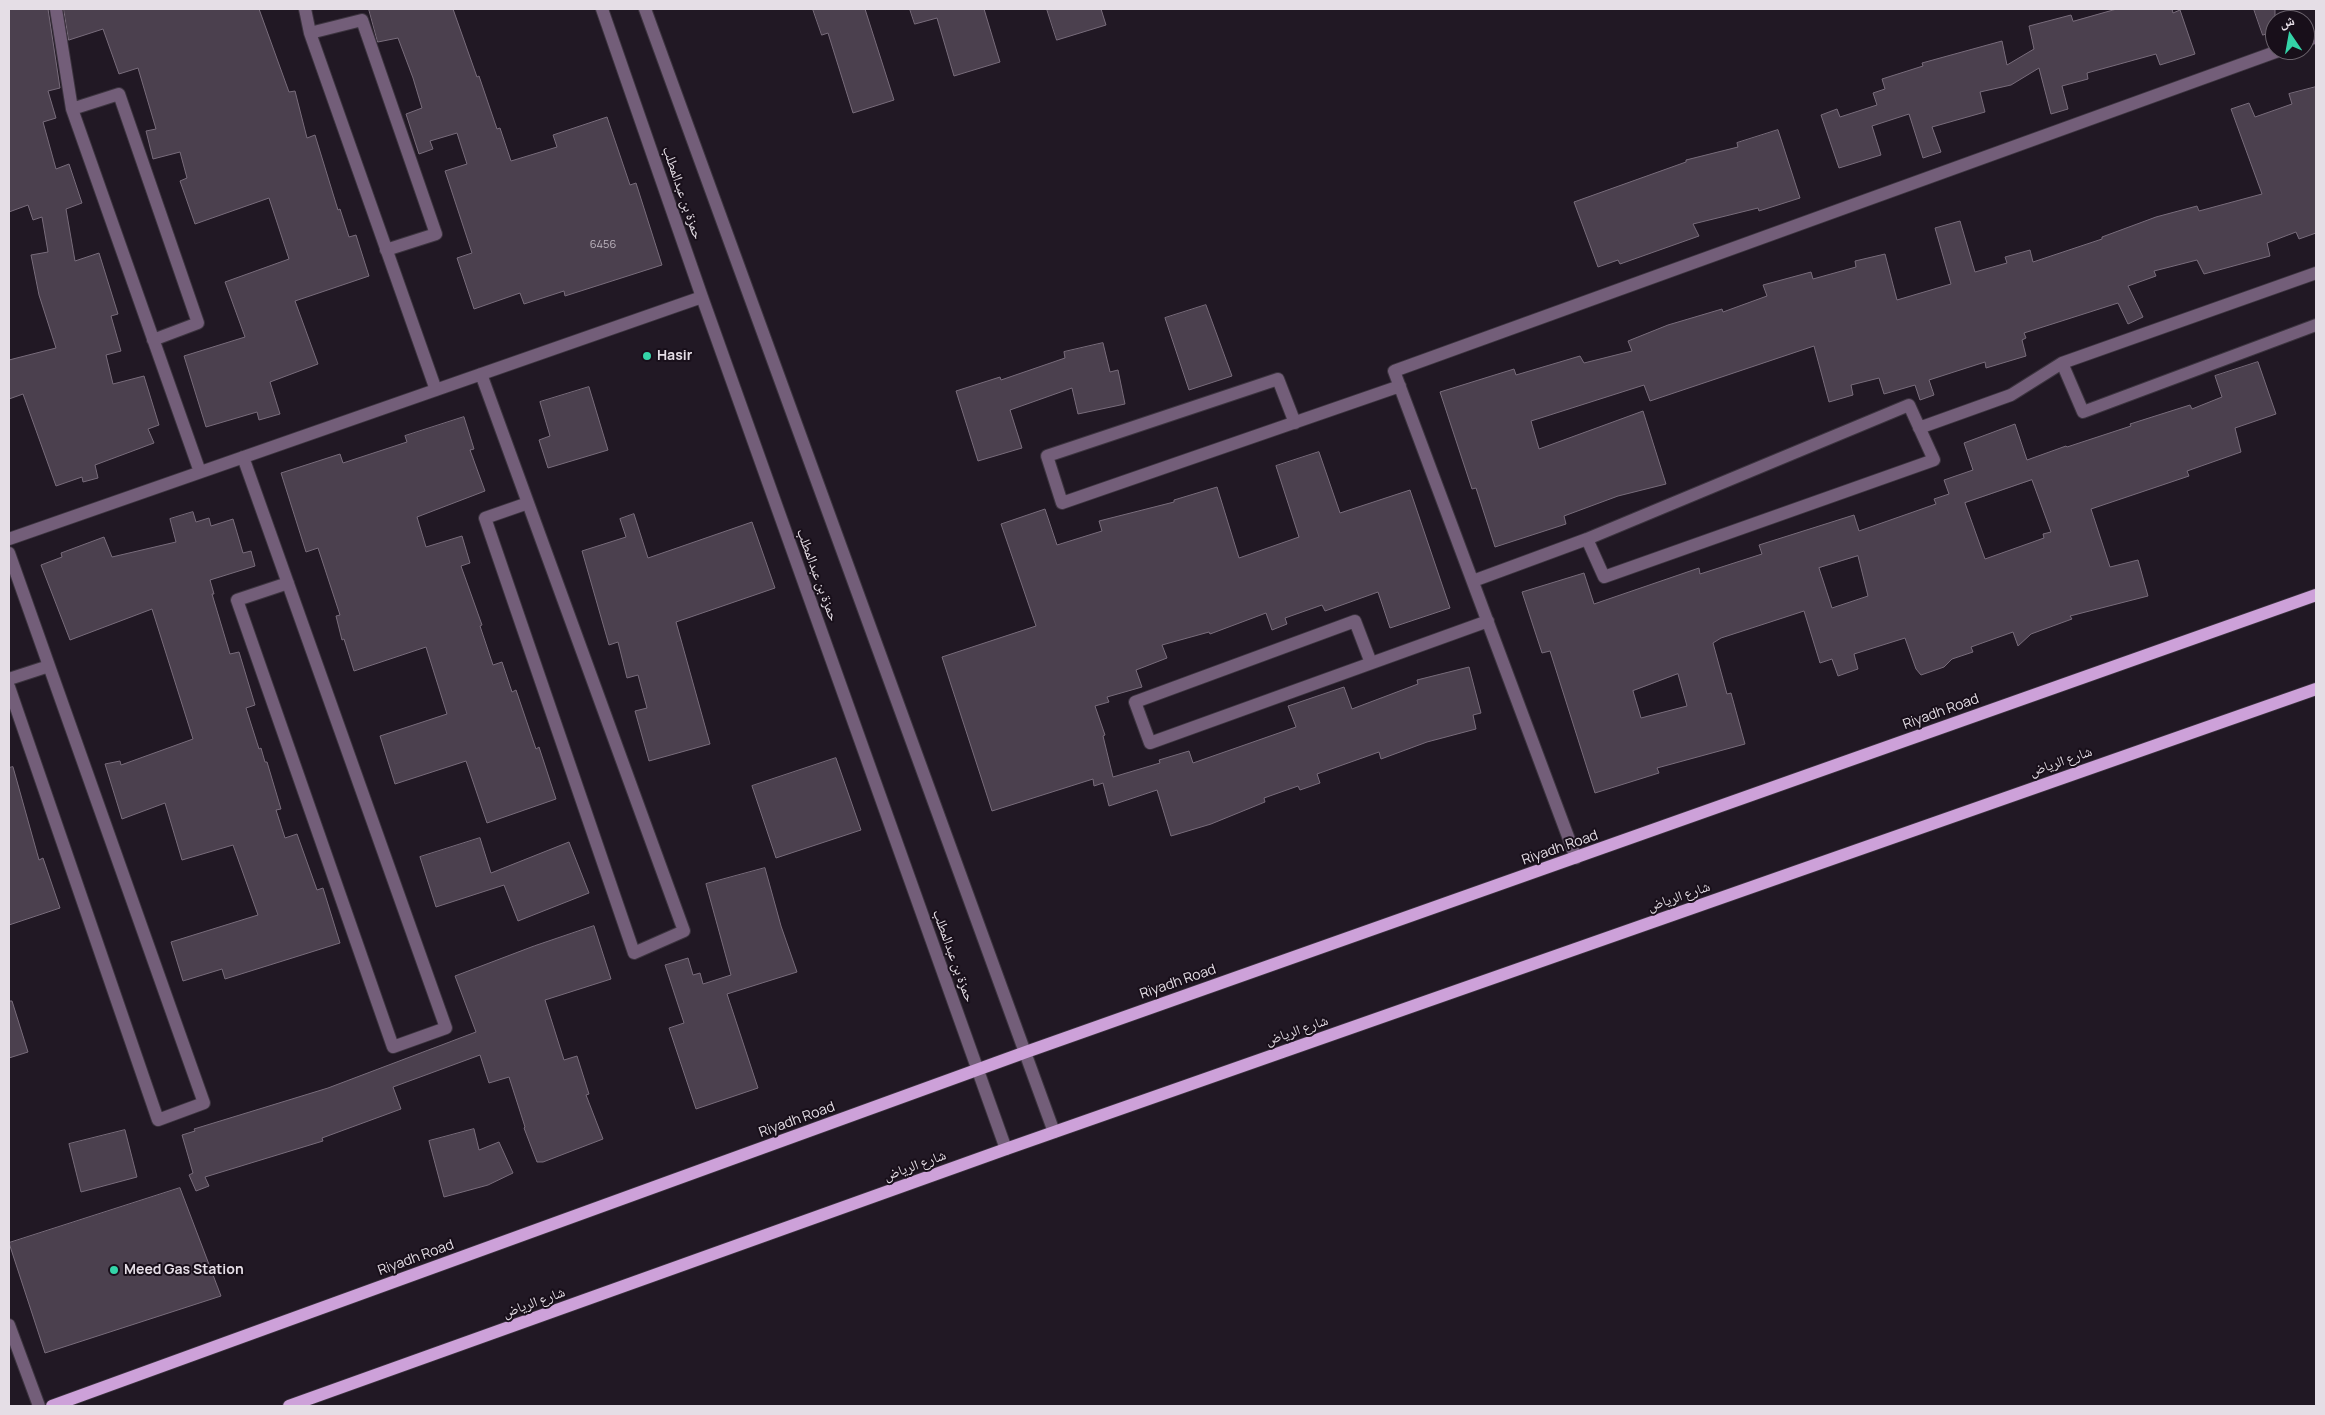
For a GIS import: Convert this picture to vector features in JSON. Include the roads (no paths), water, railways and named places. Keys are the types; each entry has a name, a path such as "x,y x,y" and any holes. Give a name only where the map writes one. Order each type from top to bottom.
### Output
{"main road":[{"name":"Riyadh Road","path":"52,1406 1026,1052 2316,595"},
{"name":"شارع الرياض","path":"289,1406 1006,1149 2316,688"}],"street":[{"path":"56,9 72,109 200,472"},
{"path":"305,9 310,33 436,390"},
{"name":"حمزة بن عبدالمطلب","path":"602,9 702,297 1006,1149"},
{"name":"حمزة بن عبدالمطلب","path":"645,9 1054,1132"},
{"path":"310,33 362,20 436,234 386,250"},
{"path":"1576,858 1394,371 2265,56"},
{"path":"72,109 119,94 198,324 153,340"},
{"path":"1920,428 2011,395 2062,364 2316,273"},
{"path":"9,539 702,297"},
{"path":"2062,364 2083,412 2316,325"},
{"path":"481,374 684,931 634,952 485,518 528,504"},
{"path":"1295,423 1278,379 1047,456 1062,503 1295,423 1400,386"},
{"path":"1473,580 1587,539 1909,405 1934,460 1604,577 1587,539"},
{"path":"243,457 288,582 446,1028 394,1047 237,600 288,582"},
{"path":"9,553 204,1103 158,1120 9,687"},
{"path":"1371,663 1355,621 1136,702 1150,743 1488,621"},
{"path":"9,679 49,666"},
{"path":"9,1325 39,1406"}],"place":[{"name":"Hasir","path":"647,356"},
{"name":"Meed Gas Station","path":"114,1270"}]}
